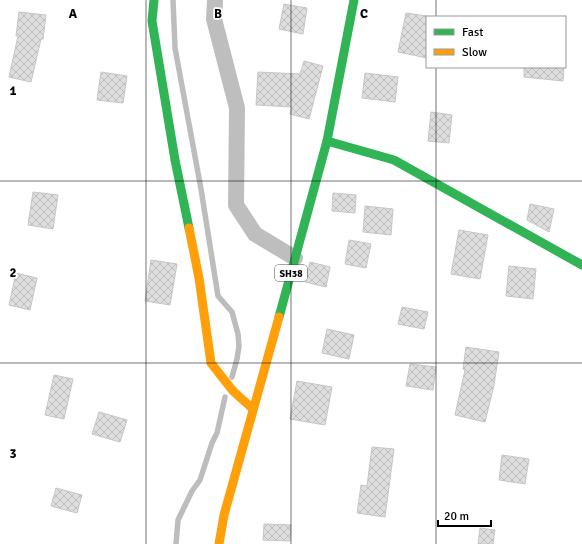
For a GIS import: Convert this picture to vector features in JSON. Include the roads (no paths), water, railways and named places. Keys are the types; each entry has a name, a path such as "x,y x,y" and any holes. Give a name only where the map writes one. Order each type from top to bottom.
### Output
{"street":[{"path":"154,0 152,21 176,160 199,278 211,363 233,391 253,409"},
{"path":"216,0 214,19 237,108 236,205 255,234 295,258"},
{"name":"SH38","path":"219,544 224,515 327,141 354,0"},
{"path":"327,141 394,160 582,265"}],"waterway":[{"path":"173,0 175,48 201,189 218,296 232,312 238,334 239,346 232,377"},
{"path":"176,544 178,520 192,491 200,480 212,443 217,433 225,397"}]}
